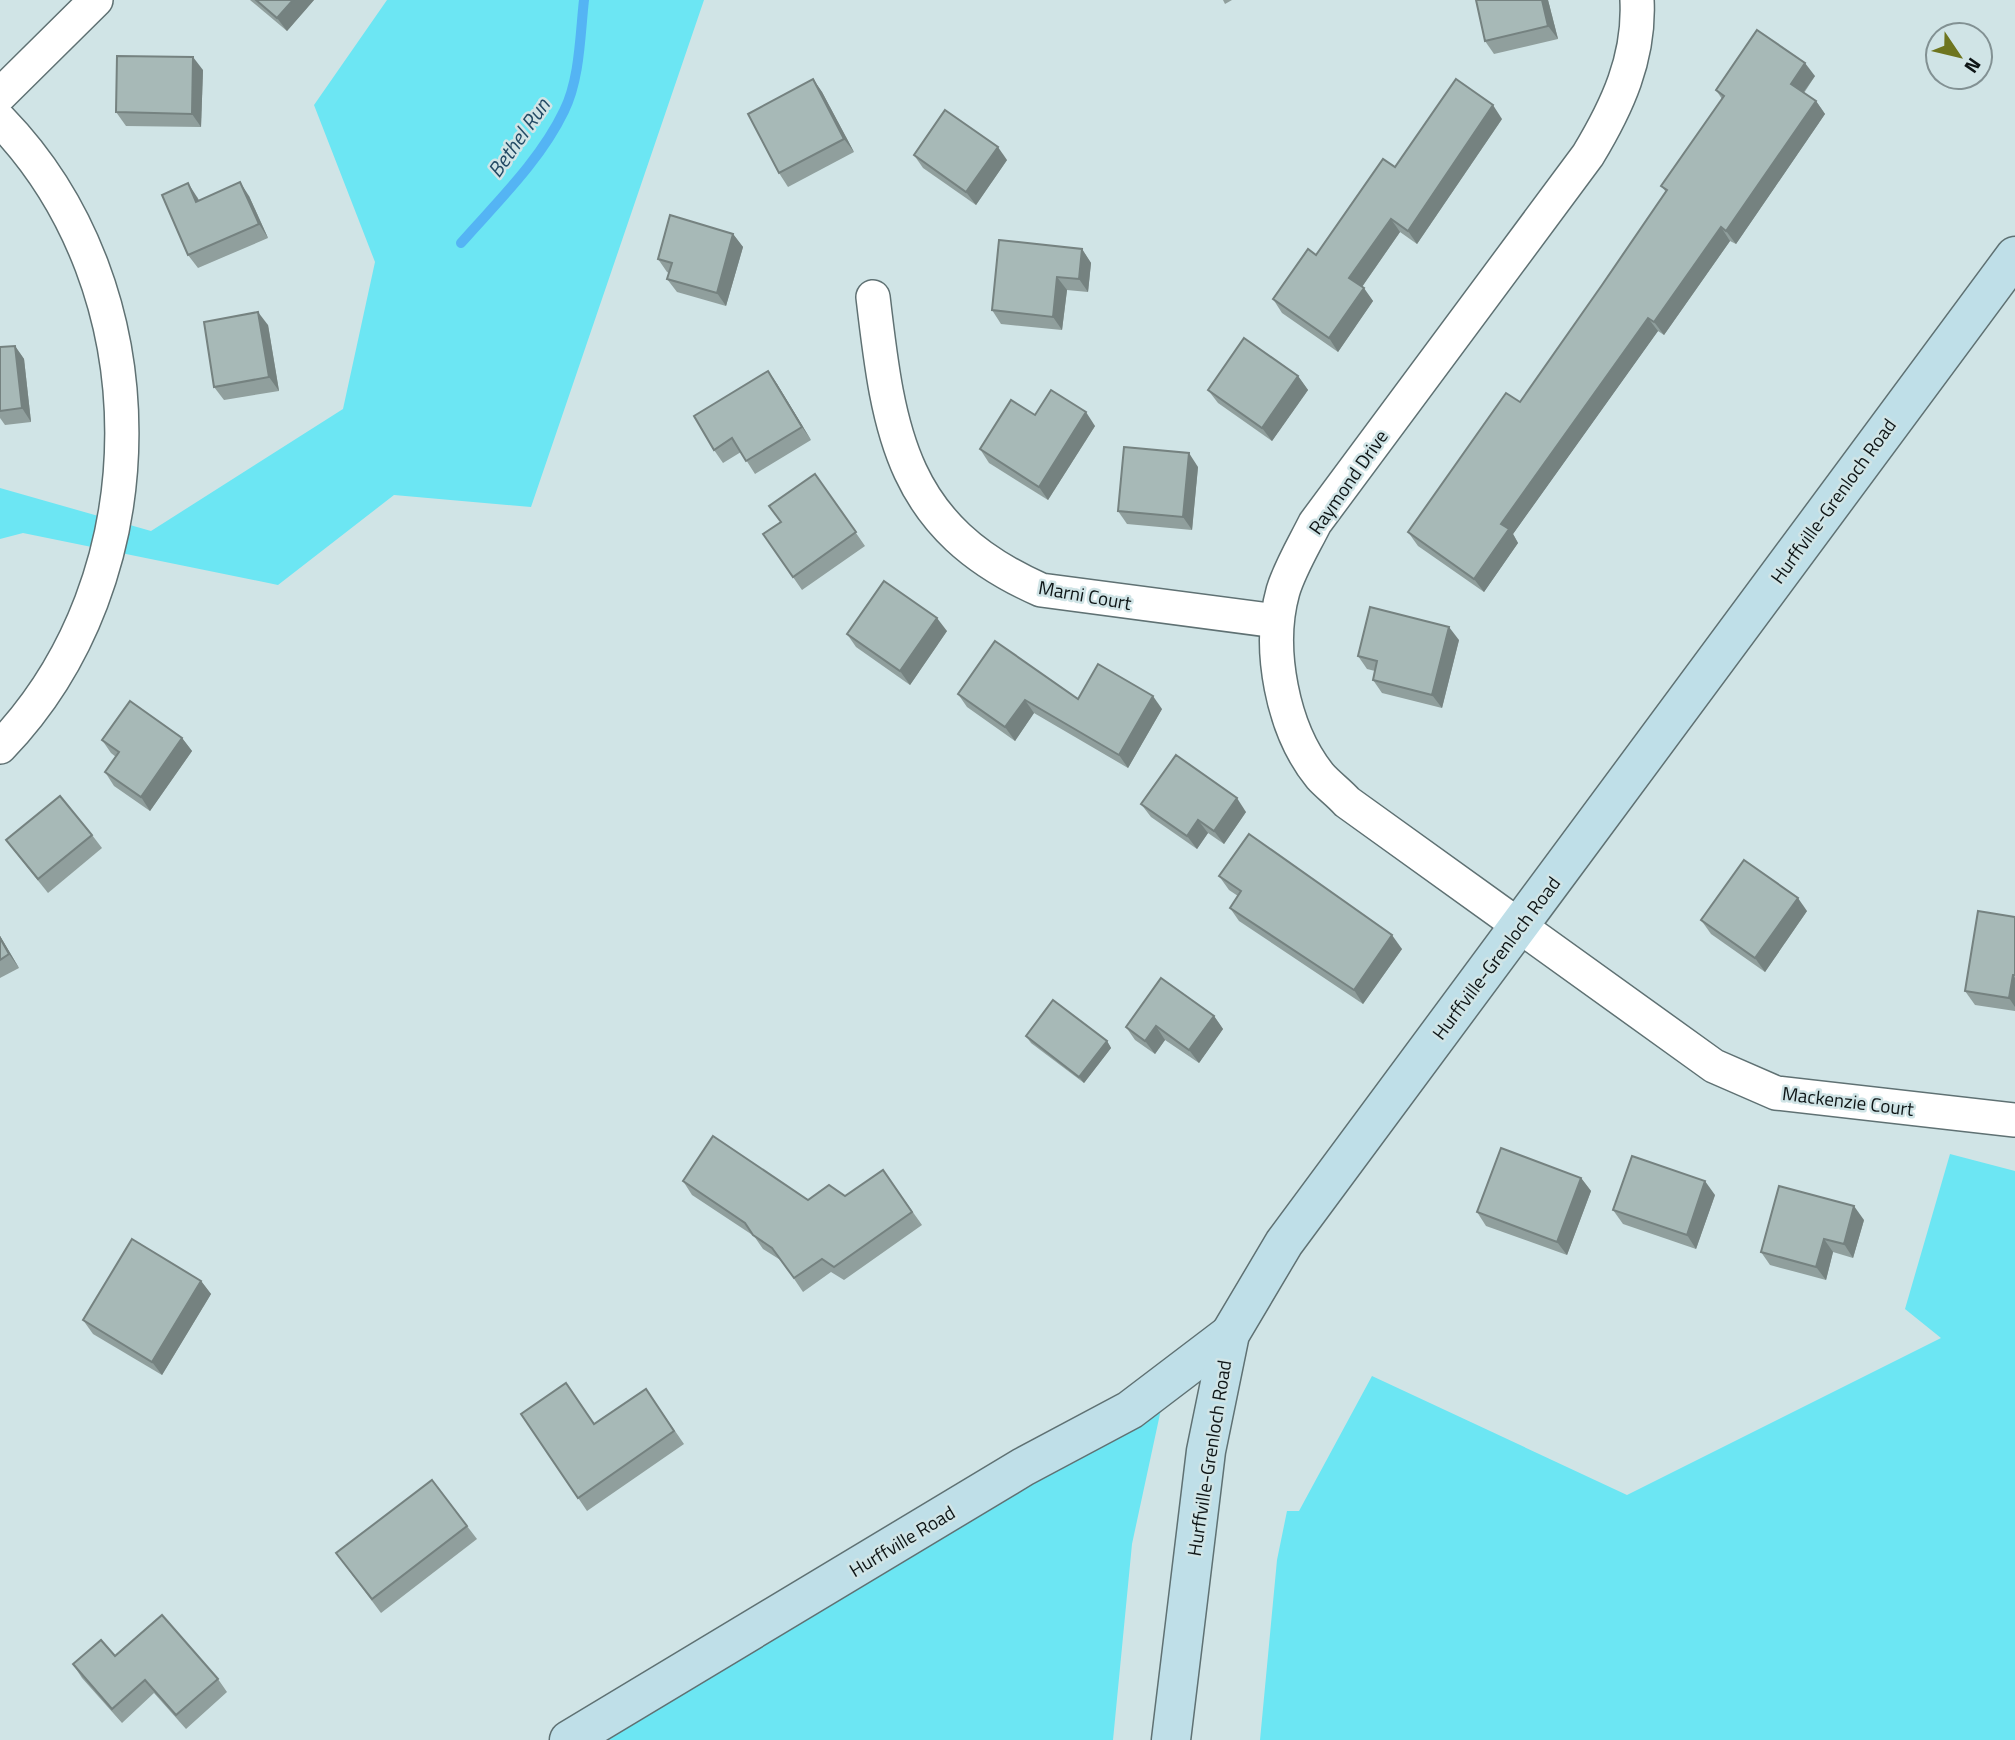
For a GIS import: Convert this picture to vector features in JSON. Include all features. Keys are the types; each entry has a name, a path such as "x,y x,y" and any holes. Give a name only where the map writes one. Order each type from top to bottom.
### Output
{"main road":[{"name":"Hurffville-Grenloch Road","path":"1171,1740 1206,1451 1230,1335 1284,1243 2015,256"},
{"name":"Hurffville Road","path":"569,1740 1023,1467 1130,1410 1230,1335"}],"street":[{"path":"0,95 96,0"},
{"name":"Raymond Drive","path":"1520,925 1381,828 1347,802 1320,775 1299,739 1284,697 1276,621 1283,589 1315,523 1588,155 1613,114 1635,45 1637,0"},
{"path":"0,120 32,159 68,216 95,277 120,374 123,445 112,534 91,601 58,669 0,747"},
{"name":"Marni Court","path":"873,297 882,376 893,430 905,465 947,527 969,547 1018,580 1041,590 1276,621"},
{"name":"Mackenzie Court","path":"1520,925 1714,1066 1776,1093 2015,1120"}],"shaded area":[{"path":"387,0 704,0 531,507 394,495 278,585 23,533 0,539 0,488 151,531 343,409 375,262 314,105"},
{"path":"1950,1154 2015,1171 2015,1740 1260,1740 1277,1560 1287,1511 1299,1511 1372,1376 1627,1495 1941,1338 1905,1309"},
{"path":"1166,1386 1132,1544 1113,1740 558,1740"}],"building":[{"path":"256,0 293,0 277,18"},
{"path":"1476,0 1542,0 1548,26 1485,41"},
{"path":"1757,30 1805,63 1791,84 1816,101 1726,231 1721,227 1654,322 1648,318 1501,524 1509,529 1474,579 1408,532 1506,393 1520,402 1602,285 1667,190 1661,186 1724,96 1716,90"},
{"path":"117,56 193,57 192,114 116,112"},
{"path":"813,79 844,139 779,173 748,114"},
{"path":"1456,79 1493,105 1408,231 1391,219 1349,278 1364,288 1329,338 1273,299 1308,249 1316,255 1383,159 1395,167"},
{"path":"945,110 998,147 966,192 914,155"},
{"path":"240,182 259,224 188,255 162,195 188,183 196,202"},
{"path":"670,215 733,234 717,293 667,279 672,263 658,259"},
{"path":"999,240 1082,249 1079,279 1057,277 1053,317 992,310"},
{"path":"258,312 269,377 214,387 204,322"},
{"path":"1244,338 1298,376 1262,428 1208,390"},
{"path":"15,346 22,408 0,411 0,347"},
{"path":"768,371 802,427 746,461 732,438 714,450 694,416"},
{"path":"1051,390 1086,412 1039,487 980,449 1011,400 1035,415"},
{"path":"1124,447 1189,453 1183,517 1118,511"},
{"path":"815,474 856,532 793,577 763,534 781,522 769,506"},
{"path":"884,581 937,618 900,671 847,634"},
{"path":"1370,607 1449,627 1432,695 1373,680 1377,661 1358,656"},
{"path":"995,641 1078,699 1098,664 1153,696 1119,755 1025,700 1005,727 958,694"},
{"path":"130,701 182,738 141,797 105,772 119,752 102,740"},
{"path":"1176,755 1237,798 1214,831 1198,820 1187,836 1141,804"},
{"path":"60,796 92,835 38,879 6,840"},
{"path":"1249,834 1392,935 1354,990 1230,908 1241,891 1219,876"},
{"path":"1744,860 1798,898 1755,958 1701,920"},
{"path":"1978,911 2015,917 2015,975 2009,998 1965,991"},
{"path":"0,938 9,954 0,960"},
{"path":"1161,978 1214,1016 1189,1050 1156,1026 1145,1041 1126,1027"},
{"path":"1053,1000 1107,1041 1079,1077 1026,1036"},
{"path":"713,1136 808,1200 829,1185 845,1196 883,1170 912,1212 834,1267 822,1259 794,1278 772,1248 753,1235 745,1223 683,1181"},
{"path":"1501,1148 1581,1178 1557,1242 1477,1212"},
{"path":"1632,1156 1705,1181 1687,1235 1613,1210"},
{"path":"1779,1186 1854,1206 1844,1244 1824,1239 1816,1267 1761,1252"},
{"path":"132,1239 201,1281 152,1362 83,1320"},
{"path":"566,1383 594,1424 646,1389 674,1431 578,1498 521,1414"},
{"path":"432,1480 467,1526 372,1599 336,1553"},
{"path":"162,1615 218,1679 176,1715 145,1680 112,1709 73,1664 101,1640 115,1656"}],"waterway":[{"name":"Bethel Run","path":"461,243 530,164 564,111 576,71 584,0"}]}
